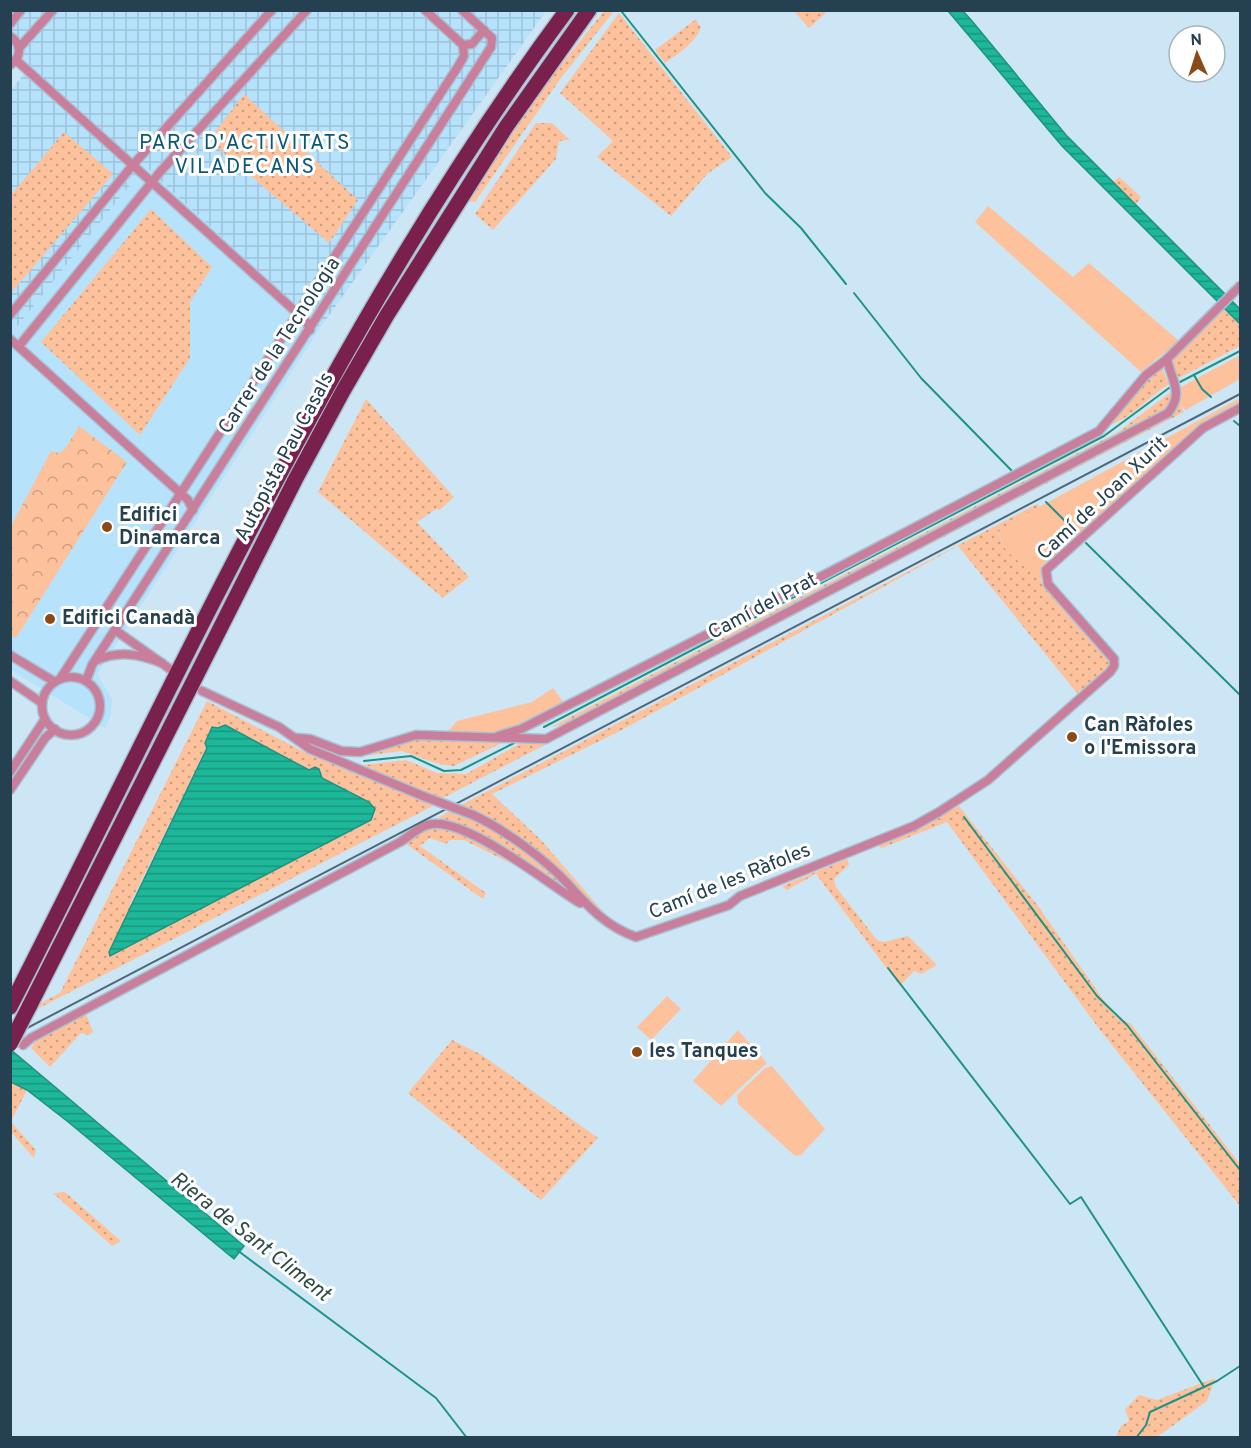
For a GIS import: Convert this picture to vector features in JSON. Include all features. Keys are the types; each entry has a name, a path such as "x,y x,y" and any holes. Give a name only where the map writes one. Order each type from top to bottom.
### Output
{"highway":[{"name":"Autopista Pau Casals","path":"12,1005 327,385 431,210 567,10"},
{"name":"Autopista Pau Casals","path":"17,1045 29,1007 295,480 343,391 387,315 506,127 589,10"}],"street":[{"path":"10,24 21,10"},
{"path":"53,10 19,48 13,63 306,321 310,330"},
{"path":"10,315 132,166 272,10"},
{"path":"19,346 152,183 307,10"},
{"path":"425,10 463,45 472,44 484,30 462,10"},
{"name":"Carrer de la Tecnologia","path":"86,681 94,662 491,47 492,38 484,30"},
{"path":"10,36 19,48"},
{"name":"Carrer de la Tecnologia","path":"58,680 182,494 463,60 463,45"},
{"path":"486,739 521,729 836,569 1099,430 1146,375 1167,359 1240,286"},
{"path":"10,339 182,494 193,510"},
{"name":"Camí del Prat","path":"297,738 310,739 340,751 360,752 416,735 486,739 546,739 1168,413 1176,403 1178,393 1167,359"},
{"name":"Camí de Joan Xurit","path":"988,780 1114,666 1114,659 1048,584 1046,570 1203,428 1240,408"},
{"path":"115,630 170,669"},
{"path":"94,662 110,656 130,654 162,663"},
{"path":"10,655 58,680 77,678 92,686 99,700 96,721 84,731 75,734 55,729 45,719 42,703 45,694 58,680"},
{"path":"10,681 42,703"},
{"path":"202,691 297,738"},
{"path":"10,772 45,719"},
{"path":"10,790 41,743 55,729"},
{"name":"Camí de les Ràfoles","path":"297,738 310,749 490,822 566,881 586,906 613,927 636,937 729,905 740,896 914,826 988,780"},
{"path":"17,1045 400,842 427,825 442,823 498,846 562,892 586,906"}],"shaded area":[{"path":"11,11 546,11 320,328 145,166 16,328 11,323 11,90 29,68 11,50"},
{"path":"948,11 963,11 1066,135 1240,309 1240,324 1062,146"},
{"path":"145,166 320,328 97,674 112,699 111,715 105,728 11,670 10,323 17,327"},
{"path":"225,725 309,770 315,767 319,769 322,778 369,802 375,809 371,820 110,956 109,952 207,748 205,743 212,727 218,728"},
{"path":"10,1049 244,1246 234,1259 67,1121 27,1090 11,1082"}],"green space":[{"path":"604,11 614,11 561,78 475,202 465,201 546,84"},
{"path":"794,11 823,11 826,13 809,28"},
{"path":"619,13 732,157 707,174 671,216 597,157 613,141 560,93"},
{"path":"696,19 701,28 695,39 665,63 655,50"},
{"path":"244,94 358,200 329,243 209,140"},
{"path":"536,123 552,123 570,140 559,141 556,159 493,230 475,214"},
{"path":"64,132 113,174 11,293 11,195"},
{"path":"1119,177 1141,197 1136,204 1113,182"},
{"path":"988,206 1073,277 1089,263 1179,341 1141,372 975,222"},
{"path":"151,209 212,267 190,302 190,358 140,435 41,342"},
{"path":"1223,309 1240,324 1240,346 1175,380 1172,359"},
{"path":"1240,355 1240,379 1186,410 1179,405 1179,388"},
{"path":"1162,368 1169,384 1126,417 1111,425 1147,379"},
{"path":"1171,392 1184,412 443,798 356,766 406,760 437,773 466,774 524,741 545,741 567,724 551,727 1118,432"},
{"path":"1240,398 1240,405 1200,427 1042,569 1041,582 1006,550 998,532 1013,521"},
{"path":"366,399 454,497 440,510 436,509 417,522 469,577 443,598 318,492"},
{"path":"79,426 127,462 16,638 10,635 11,526 51,451 58,453 65,449"},
{"path":"1037,504 1040,506 998,533 1006,550 1052,591 1110,659 1108,671 1077,693 958,546 618,732 492,794 541,840 613,923 524,840 483,814 461,805"},
{"path":"553,688 565,704 519,728 497,733 447,732 457,721 532,702"},
{"path":"207,701 308,754 435,805 39,1008 41,1003 60,993","holes":["225,725 369,802 130,904 207,747"]},
{"path":"429,736 506,741 454,766 439,764 402,751 370,755 366,752 401,741"},
{"path":"959,806 1038,906 1114,1015 1131,1024 1240,1164 1240,1206 1100,1030 947,822 882,848 878,846"},
{"path":"448,812 485,825 509,838 561,883 560,886 523,858 438,818"},
{"path":"435,826 481,841 518,862 510,863 464,840 450,840 446,844 430,838 420,846 486,893 483,899 405,843"},
{"path":"847,859 849,865 834,879 836,887 877,940 884,942 908,936 937,965 921,974 914,971 900,986 816,874 787,890 782,886"},
{"path":"667,996 681,1009 651,1040 637,1027"},
{"path":"86,1014 93,1032 89,1035 81,1033 50,1067 31,1048 36,1040"},
{"path":"738,1030 767,1063 721,1106 693,1081"},
{"path":"452,1040 482,1055 598,1138 541,1200 408,1093"},
{"path":"772,1066 825,1129 801,1155 795,1156 738,1104 737,1095 765,1068"},
{"path":"10,1082 27,1090 11,1121"},
{"path":"11,1122 36,1150 34,1158 11,1132"},
{"path":"65,1192 121,1241 112,1246 53,1193"},
{"path":"1215,1378 1207,1401 1157,1437 1116,1437 1121,1426 1129,1421 1125,1409 1139,1395 1157,1400"}],"waterway":[{"path":"622,12 765,193 801,228 846,284"},
{"path":"854,293 921,378 1012,471"},
{"path":"1180,382 1240,351"},
{"path":"1194,375 1202,389 1211,397"},
{"path":"544,727 1104,436 1169,388"},
{"path":"1234,421 1240,426"},
{"path":"1046,502 1077,533"},
{"path":"1086,543 1240,695"},
{"path":"364,761 411,756 444,771 461,770 514,743"},
{"path":"964,817 1097,996 1127,1025 1240,1170"},
{"path":"888,968 1070,1204 1081,1197 1204,1387"},
{"name":"Riera de Sant Climent","path":"237,1250 436,1398 467,1438"},
{"path":"1136,1438 1146,1425 1150,1412 1217,1381 1240,1366"}],"railway":[{"path":"10,1037 1240,394"}],"place":[{"name":"Edifici Dinamarca","path":"107,527"},
{"name":"Edifici Canadà","path":"50,619"},
{"name":"Can Ràfoles o l'Emissora","path":"1072,737"},
{"name":"les Tanques","path":"637,1052"}],"district":[{"name":"PARC D'ACTIVITATS VILADECANS","path":"245,155"}]}
